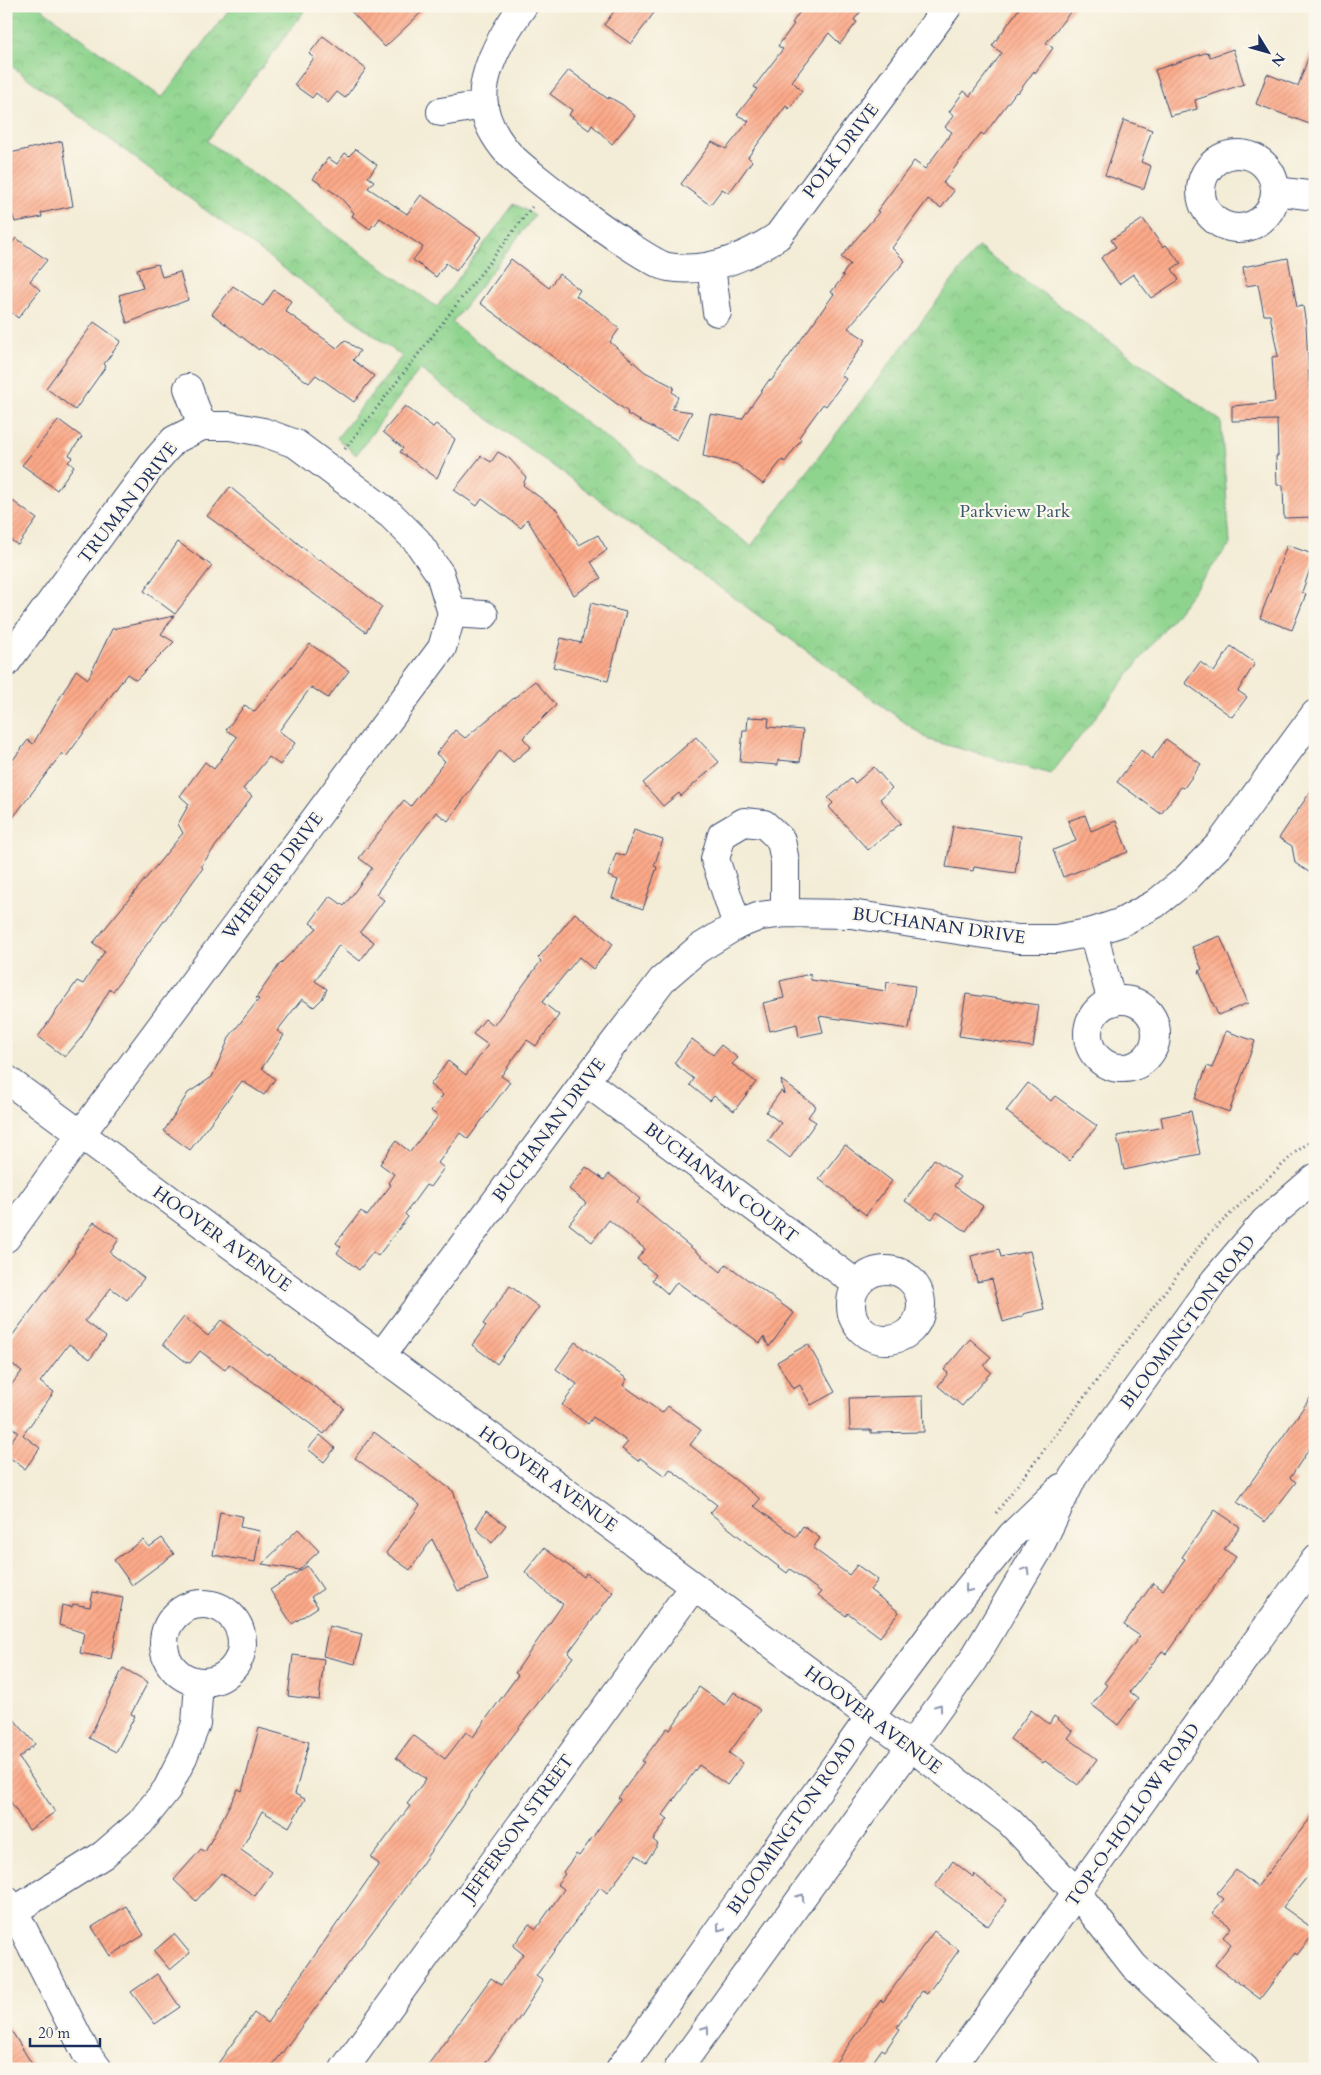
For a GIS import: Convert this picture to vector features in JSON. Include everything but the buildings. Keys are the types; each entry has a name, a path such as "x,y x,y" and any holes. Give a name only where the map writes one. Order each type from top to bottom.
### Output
{"street":[{"name":"POLK DRIVE","path":"523,6 506,30 492,58 485,85 484,105 491,132 509,155 548,187 641,255 665,267 684,269 711,267 733,260 757,250 778,236 948,6"},
{"path":"441,112 484,105"},
{"path":"1276,191 1315,196"},
{"path":"711,267 717,312"},
{"path":"188,388 202,426"},
{"name":"TRUMAN DRIVE","path":"6,663 152,465 174,440 202,426 230,426 263,432 296,444 391,515 416,541 440,574 452,612"},
{"path":"452,612 484,614"},
{"name":"WHEELER DRIVE","path":"6,1238 442,648 452,612"},
{"name":"BUCHANAN DRIVE","path":"381,1356 662,980 698,949 737,925 760,916 785,913 851,914 1018,939 1056,939 1093,932 1122,922 1155,904 1184,881 1219,845 1312,723"},
{"path":"737,925 715,860 722,835 744,822 764,824 781,840 785,862 785,913"},
{"path":"1093,932 1112,1002"},
{"name":"HOOVER AVENUE","path":"6,1079 910,1746 1008,1821 1077,1893 1134,1966 1245,2069"},
{"name":"BUCHANAN COURT","path":"585,1081 857,1284"},
{"name":"BLOOMINGTON ROAD","path":"678,2069 978,1651 1037,1552 1073,1477 1215,1280 1265,1221 1315,1178"},
{"name":"BLOOMINGTON ROAD","path":"620,2069 870,1717 933,1632 1012,1535 1073,1477"},
{"name":"TOP-O-HOLLOW ROAD","path":"950,2069 1315,1560"},
{"name":"JEFFERSON STREET","path":"344,2069 693,1587"},
{"path":"98,2069 86,2053 10,1906 104,1855 140,1822 167,1788 183,1758 196,1724 199,1682"}],"path":[{"path":"329,469 548,187"},
{"path":"993,1517 1208,1235 1296,1152 1315,1138"}],"green space":[{"name":"Parkview Park","path":"6,6 38,6 162,98 232,6 308,6 207,141 437,307 514,204 535,215 452,323 751,546 978,247 1221,421 1230,544 1051,774 929,740 420,369 356,455 337,438 402,356 6,62"}]}
